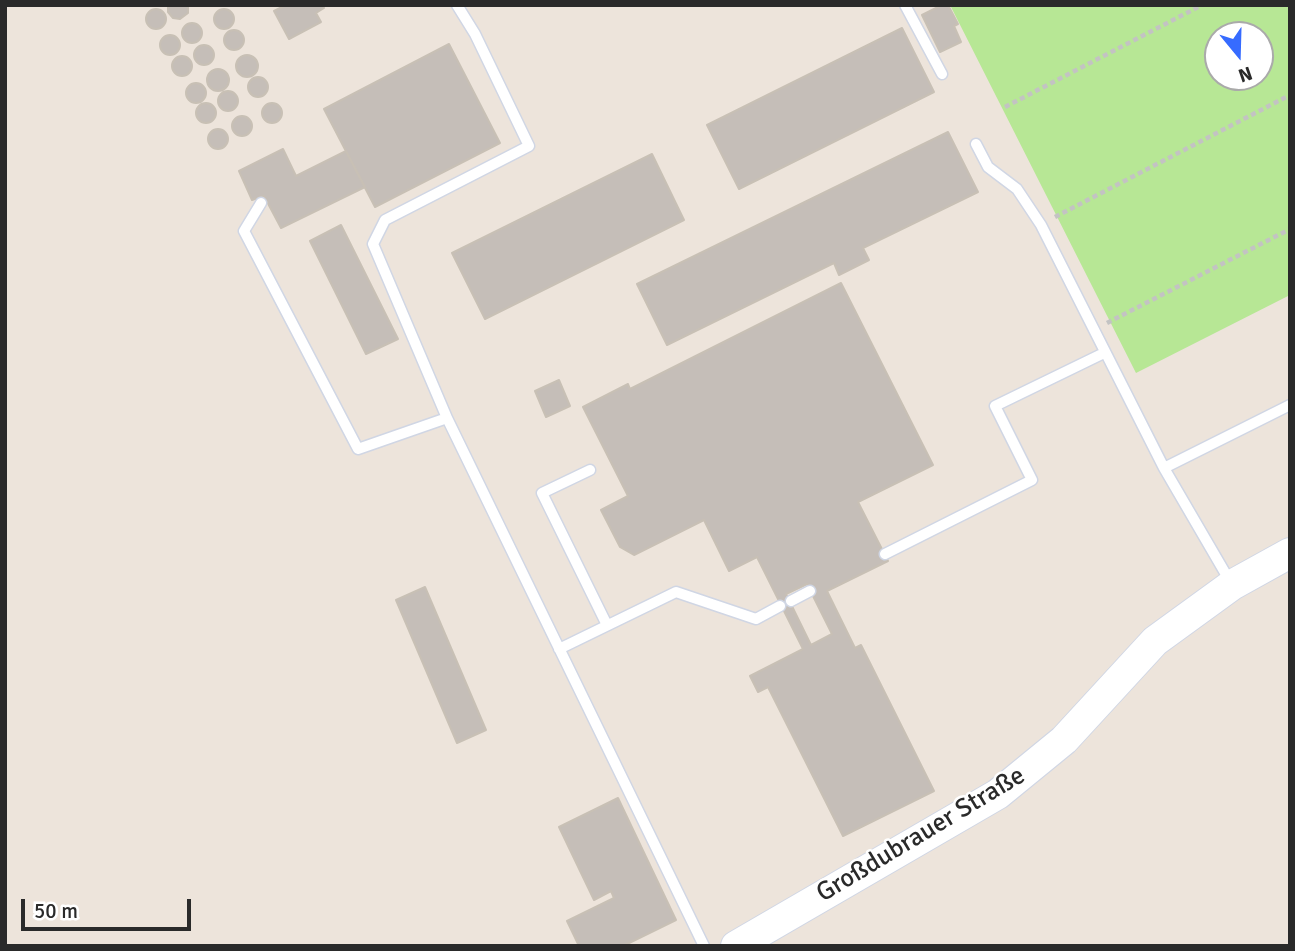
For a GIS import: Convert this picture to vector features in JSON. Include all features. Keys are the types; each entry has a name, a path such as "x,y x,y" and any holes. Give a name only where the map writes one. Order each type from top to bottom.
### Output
{"main road":[{"name":"Großdubrauer Straße","path":"736,946 998,794 1064,740 1155,641 1232,585 1290,553"}],"lane":[{"path":"457,5 475,34 529,146 385,220 373,244 447,418 704,946"},
{"path":"905,5 942,74"},
{"path":"976,144 988,167 1017,189 1041,225 1164,468 1232,585"},
{"path":"261,203 244,232 358,449 447,418"},
{"path":"885,554 1032,480 995,406 1104,354"},
{"path":"1164,468 1290,405"},
{"path":"590,470 542,493 607,625"},
{"path":"559,649 676,592 756,619 810,591"}],"path":[{"path":"1005,107 1202,5"},
{"path":"1055,217 1290,95"},
{"path":"1107,323 1290,229"}],"green space":[{"path":"950,5 1290,5 1290,295 1136,373"}],"building":[{"path":"168,5 188,5 188,13 180,19 173,18 168,12"},
{"path":"286,5 323,5 324,8 316,13 321,22 289,39 274,11"},
{"path":"942,5 948,5 958,24 954,26 961,42 940,52 922,15"},
{"path":"152,9 160,9 166,19 160,29 152,29 146,23 146,15"},
{"path":"220,9 228,9 234,19 228,29 220,29 214,23 214,15"},
{"path":"188,23 196,23 202,33 196,43 188,43 182,37 182,29"},
{"path":"902,28 934,92 739,189 707,125"},
{"path":"230,30 238,30 244,40 238,50 230,50 224,44 224,36"},
{"path":"166,35 174,35 180,45 174,55 166,55 160,49 160,41"},
{"path":"449,44 500,143 375,207 324,109"},
{"path":"200,45 208,45 214,55 208,65 200,65 194,59 194,51"},
{"path":"247,55 257,62 258,66 251,76 247,77 237,70 236,66 243,56"},
{"path":"178,56 186,56 192,66 186,76 178,76 172,70 172,62"},
{"path":"218,69 228,76 229,80 222,90 218,91 208,84 207,80 214,70"},
{"path":"254,77 262,77 268,87 262,97 254,97 248,91 248,83"},
{"path":"192,83 200,83 206,93 200,103 192,103 186,97 186,89"},
{"path":"224,91 232,91 238,101 232,111 224,111 218,105 218,97"},
{"path":"202,103 210,103 216,113 210,123 202,123 196,117 196,109"},
{"path":"268,103 276,103 282,113 276,123 268,123 262,117 262,109"},
{"path":"238,116 246,116 252,126 246,136 238,136 232,130 232,122"},
{"path":"214,129 222,129 228,139 222,149 214,149 208,143 208,135"},
{"path":"948,132 978,192 863,248 869,260 839,275 834,263 667,345 637,284"},
{"path":"283,149 296,176 346,151 365,187 281,228 264,196 252,200 239,171"},
{"path":"652,154 684,220 485,319 452,253"},
{"path":"341,225 398,339 366,354 310,241"},
{"path":"841,283 933,465 858,502 888,561 827,591 855,648 861,645 934,791 843,836 768,687 758,692 750,676 803,649 757,557 729,571 704,520 634,555 620,547 601,510 628,496 583,407 628,384 630,389","holes":["807,584 832,634 811,645 786,594"]},
{"path":"559,380 570,406 546,417 535,391"},
{"path":"425,587 486,730 457,743 396,600"},
{"path":"618,798 676,920 623,946 579,946 567,921 614,898 611,891 594,900 559,827"}]}
